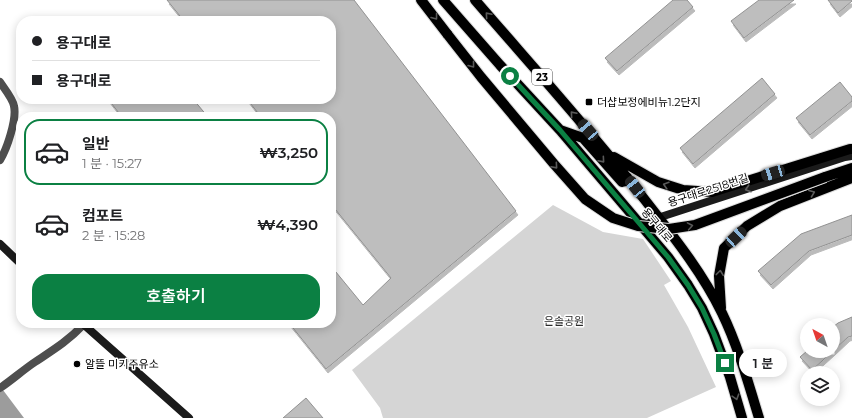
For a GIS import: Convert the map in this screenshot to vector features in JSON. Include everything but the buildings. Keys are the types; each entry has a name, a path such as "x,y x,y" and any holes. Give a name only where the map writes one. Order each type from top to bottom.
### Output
{"main road":[{"path":"421,0 481,77 554,164 585,199 612,218 638,226 669,229 695,225 852,168"},
{"name":"용구대로","path":"442,0 560,130 668,257 702,308 714,334 730,377 742,418"},
{"name":"용구대로","path":"475,0 608,154 683,250 706,284 729,328 741,359 759,418"},
{"path":"560,130 583,138 622,182 626,181 627,177"},
{"path":"608,154 658,182 683,190 712,192 852,149"},
{"path":"721,312 719,276 724,248 747,226 780,206 852,178"},
{"path":"682,277 682,271 684,268 691,270 719,319 729,328"}],"street":[{"path":"0,82 14,106 14,124 3,156 0,160"},
{"name":"용구대로2518번길","path":"639,224 852,156"},
{"path":"0,244 16,259"},
{"path":"0,388 33,363 65,342 79,328"},
{"path":"87,328 189,418"}],"green space":[{"name":"은솔공원","path":"553,205 603,232 643,239 671,281 664,285 688,327 716,387 647,418 383,418 380,408 352,370"}],"shaded area":[{"path":"0,386 24,418 0,418"}],"place":[{"name":"더샵보정에비뉴1.2단지","path":"589,102"},
{"name":"알뜰 미키주유소","path":"77,364"}],"route":[{"path":"510,76 560,130 668,257 702,308 725,363"}]}
